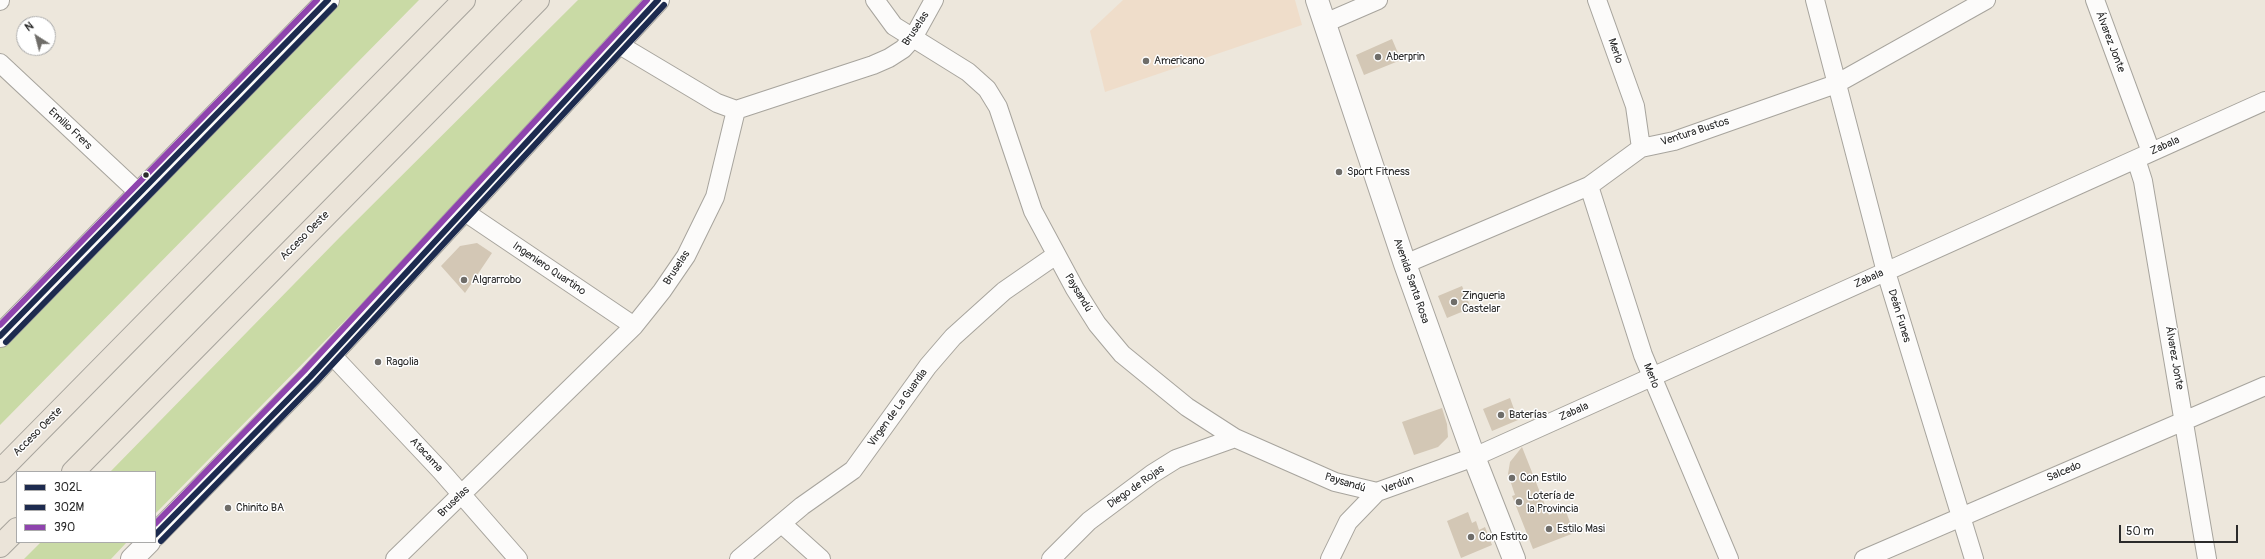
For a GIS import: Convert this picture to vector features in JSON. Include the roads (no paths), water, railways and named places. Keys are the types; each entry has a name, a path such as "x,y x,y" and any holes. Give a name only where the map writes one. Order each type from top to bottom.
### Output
{"highway":[{"path":"396,69 454,0"},
{"name":"Acceso Oeste","path":"0,471 464,0"},
{"name":"Acceso Oeste","path":"74,471 538,0"},
{"path":"0,546 16,530"}],"street":[{"path":"0,336 328,0"},
{"path":"156,535 331,354 465,212 658,0"},
{"name":"Paysandú","path":"875,0 894,26 968,72 987,90 998,107 1033,211 1056,255 1097,324 1122,354 1187,407 1235,438 1335,482 1377,492"},
{"name":"Bruselas","path":"395,559 634,326 662,291 686,256 703,225 715,197 721,178 736,110 873,65 903,49 913,38 934,0"},
{"name":"Avenida Santa Rosa","path":"1317,0 1405,264 1474,457 1514,559"},
{"path":"1325,23 1378,0"},
{"name":"Merlo","path":"1597,0 1635,106 1641,148"},
{"name":"Deán Funes","path":"1815,0 1886,272 1974,559"},
{"name":"Ventura Bustos","path":"1405,264 1589,186 1641,148 1674,141 1836,84 1986,0"},
{"name":"Álvarez Jonte","path":"2095,0 2144,155 2143,181 2185,420 2207,559"},
{"path":"618,44 717,103 736,110"},
{"name":"Emilio Frers","path":"0,63 140,194"},
{"name":"Zabala","path":"1474,457 2265,101"},
{"name":"Merlo","path":"1589,186 1651,377 1729,559"},
{"name":"Ingeniero Quartino","path":"465,212 634,326"},
{"name":"Virgen de La Guardia","path":"739,559 853,470 928,366 953,337 1004,291 1056,255"},
{"name":"Atacama","path":"331,354 462,494 518,559"},
{"name":"Salcedo","path":"1864,559 2265,386"},
{"name":"Diego de Rojas","path":"1051,559 1089,521 1152,474 1176,459 1235,438"},
{"name":"Verdún","path":"1330,559 1348,522 1377,492 1474,457"},
{"path":"782,524 820,559"},
{"path":"133,559 148,543"}],"place":[{"name":"Aberprin","path":"1378,57"},
{"name":"Americano","path":"1146,61"},
{"name":"Sport Fitness","path":"1339,172"},
{"name":"Algrarrobo","path":"464,280"},
{"name":"Zingueria Castelar","path":"1454,302"},
{"name":"Ragolia","path":"378,362"},
{"name":"Baterías","path":"1501,415"},
{"name":"Con Estilo","path":"1512,478"},
{"name":"Lotería de la Provincia","path":"1519,502"},
{"name":"Chinito BA","path":"228,508"},
{"name":"Estilo Masi","path":"1549,529"},
{"name":"Con Estito","path":"1471,537"}]}
